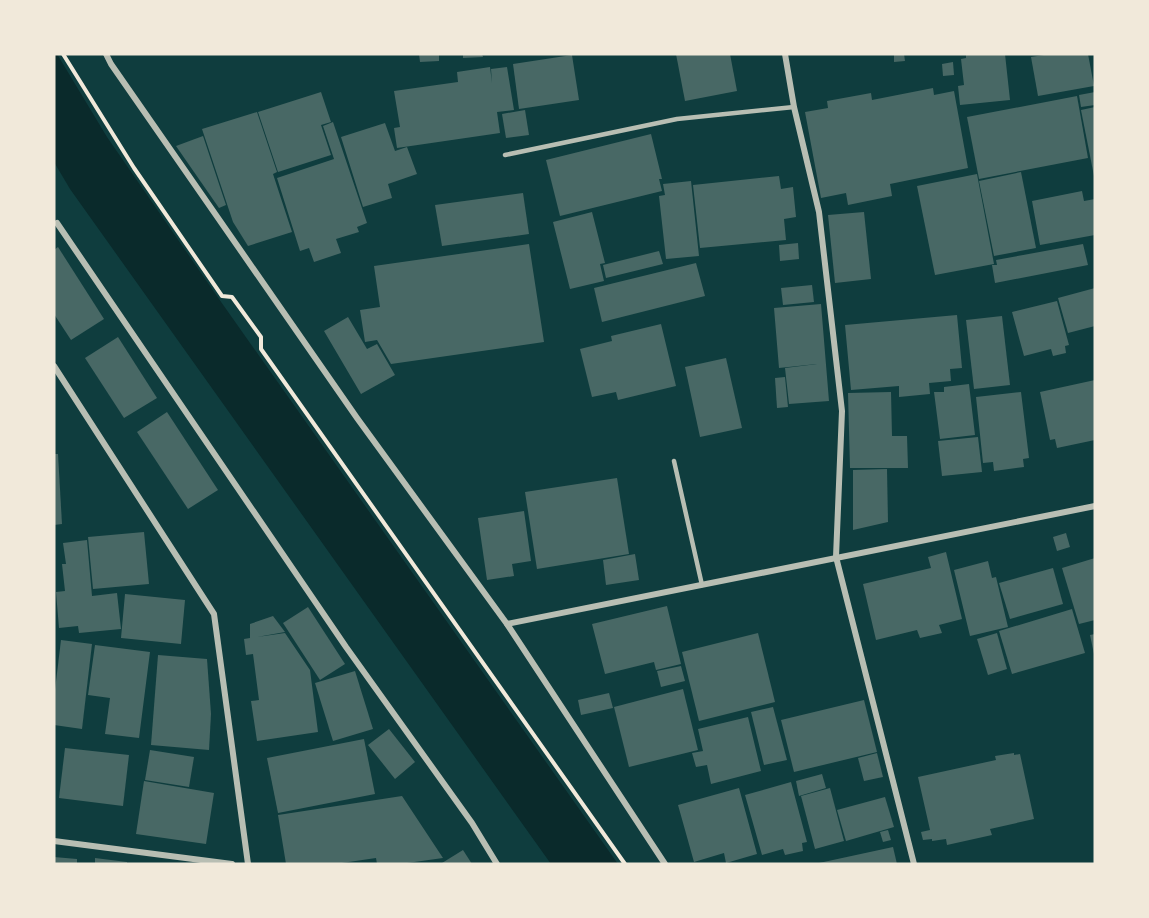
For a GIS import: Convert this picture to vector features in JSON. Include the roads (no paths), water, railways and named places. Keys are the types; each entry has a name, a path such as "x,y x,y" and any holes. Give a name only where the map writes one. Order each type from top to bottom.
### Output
{"street":[{"path":"106,54 350,408 507,624 665,864"},
{"path":"785,54 794,107 819,212 842,411 836,557 914,864"},
{"path":"55,222 346,647 472,823 497,864"},
{"path":"54,366 214,614 248,864"},
{"path":"507,624 1095,506"},
{"path":"54,841 232,864"}],"lane":[{"path":"505,155 677,119 794,107"},
{"path":"675,461 702,585"}],"water":[{"path":"54,54 57,54 107,137 219,299 618,864 551,864 70,189 54,162"}]}
